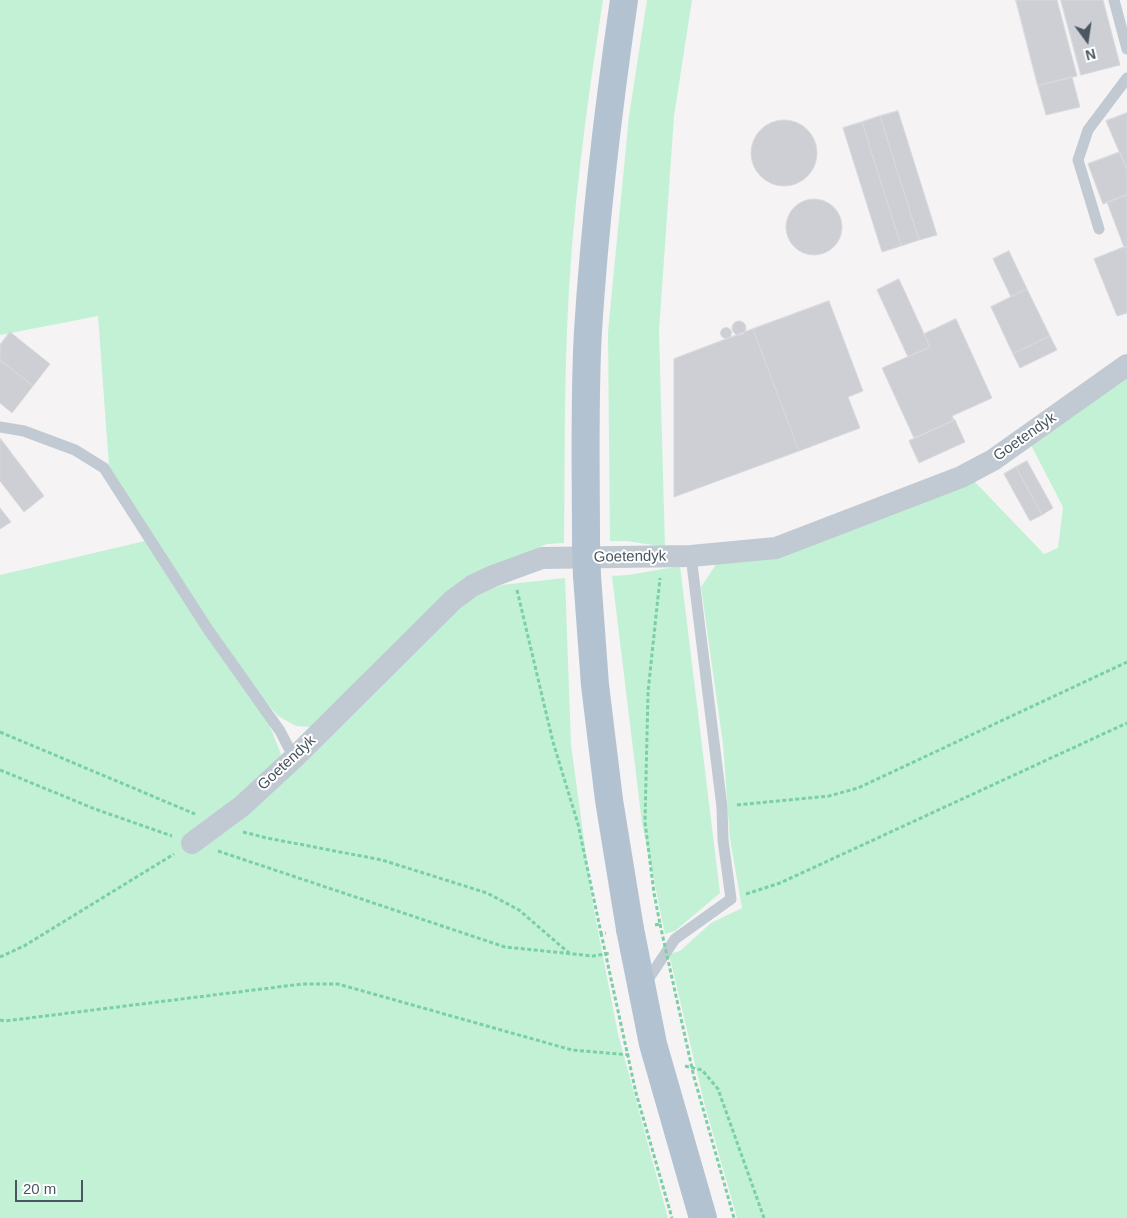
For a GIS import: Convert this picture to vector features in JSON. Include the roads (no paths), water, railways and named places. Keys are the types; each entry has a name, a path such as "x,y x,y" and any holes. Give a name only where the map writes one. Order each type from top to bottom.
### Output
{"main road":[{"path":"624,0 602,162 593,265 586,401 587,576 596,695 625,940 703,1218"}],"street":[{"name":"Goetendyk","path":"192,843 242,806 294,758 453,600 472,586 542,558 691,556 776,548 961,477 994,460 1127,365"}],"lane":[{"path":"1114,0 1127,49"},
{"path":"1099,229 1078,160 1088,130 1127,78"},
{"path":"0,427 24,431 75,450 104,468 207,628 280,731 294,758"},
{"path":"645,1056 643,986 675,939 731,898 723,840 722,807 691,556"}]}
